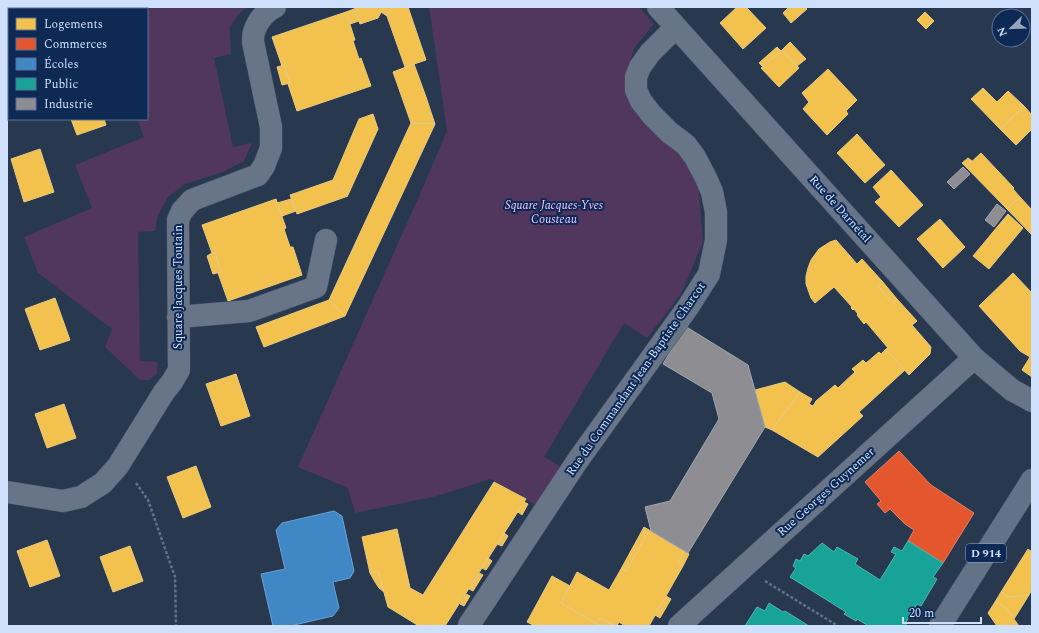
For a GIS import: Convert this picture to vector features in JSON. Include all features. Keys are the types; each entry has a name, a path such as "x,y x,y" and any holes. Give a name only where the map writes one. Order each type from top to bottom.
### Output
{"main road":[{"name":"D 914","path":"940,626 1032,480"}],"street":[{"name":"Square Jacques Toutain","path":"7,492 63,501 81,497 103,483 118,466 179,370 178,220 182,211 192,200 258,175 264,166 271,148 271,127 253,42 253,33 259,20 275,7"},
{"name":"Rue de Darnétal","path":"658,7 974,358 1012,390 1032,401"},
{"name":"Rue du Commandant Jean-Baptiste Charcot","path":"469,626 578,460 688,307 709,274 716,240 716,212 712,192 695,157 686,145 669,132 652,115 641,101 636,90 636,77 640,67 650,53 676,27"},
{"path":"178,317 249,311 316,287 326,240"},
{"name":"Rue Georges Guynemer","path":"679,626 974,358"}],"path":[{"path":"134,481 148,500 175,577 176,626"},
{"path":"762,579 838,626"}],"green space":[{"path":"247,7 238,15 230,27 231,54 214,58 233,147 252,143 244,161 223,172 185,184 168,197 158,215 155,231 138,232 140,361 158,362 157,373 150,380 139,379 105,347 112,329 38,273 24,237 92,208 75,165 144,137 137,120 148,120 148,8 98,8"},
{"name":"Square Jacques-Yves Cousteau","path":"429,7 639,7 654,24 635,47 626,73 698,182 703,242 681,294 647,338 624,323 544,457 561,467 537,506 491,479 437,496 355,513 348,488 298,467 447,131"}],"building: Logements":[{"path":"354,7 384,7 378,18 360,24"},
{"path":"384,7 392,7 387,16 381,12"},
{"path":"392,7 408,7 426,60 405,67 387,16"},
{"path":"737,7 746,7 766,28 743,49 720,23"},
{"path":"789,7 805,7 807,9 791,23 783,13"},
{"path":"354,9 359,21 350,24 346,12"},
{"path":"346,12 355,40 353,41 359,59 361,58 371,86 297,111 288,84 290,83 284,65 282,66 272,37"},
{"path":"925,12 934,21 926,29 917,20"},
{"path":"790,42 806,59 797,66 782,50"},
{"path":"777,47 781,51 763,67 759,63"},
{"path":"782,50 799,68 779,87 761,68"},
{"path":"414,64 435,124 411,123 393,72"},
{"path":"284,65 290,83 282,85 277,67"},
{"path":"828,69 857,100 846,111 848,114 827,135 803,109 809,102 802,93"},
{"path":"983,88 997,102 1008,91 1024,106 1000,129 971,99"},
{"path":"1024,106 1032,115 1032,129 1016,145 1000,129"},
{"path":"373,114 378,129 348,195 333,180 359,119"},
{"path":"71,120 104,120 106,125 77,135"},
{"path":"411,123 435,124 345,316 329,300"},
{"path":"857,134 885,165 865,183 837,153"},
{"path":"40,149 54,192 24,202 11,159"},
{"path":"981,153 1014,188 1013,189 1020,197 1007,209 966,167"},
{"path":"968,158 972,161 966,167 962,163"},
{"path":"891,170 923,205 899,227 875,202 881,197 873,187"},
{"path":"333,180 348,196 297,214 290,195"},
{"path":"1020,197 1032,210 1032,235 1007,209"},
{"path":"276,199 286,228 284,229 290,247 293,247 302,275 228,301 218,273 221,272 215,253 212,253 202,225"},
{"path":"291,199 296,211 282,216 277,203"},
{"path":"1008,214 1023,228 989,269 973,256"},
{"path":"940,219 965,247 943,268 917,239"},
{"path":"836,240 857,264 862,259 882,281 877,285 893,303 897,299 917,321 912,325 931,347 930,354 909,375 886,349 888,348 866,322 864,324 854,309 853,310 851,308 852,307 834,287 815,303 811,298 806,284 806,276 811,260 819,249"},
{"path":"215,253 221,272 213,274 207,256"},
{"path":"1013,273 1032,293 1032,377 1022,370 1030,357 1020,351 979,306"},
{"path":"882,281 897,299 893,303 877,285"},
{"path":"55,298 70,340 40,350 25,309"},
{"path":"329,300 345,316 264,347 256,327"},
{"path":"886,349 905,370 859,412 863,416 818,457 772,430 800,392 812,399 809,404 813,406 816,401 835,385 838,388 855,372 852,369 863,360 866,363 879,352 881,354"},
{"path":"236,374 250,416 221,426 206,384"},
{"path":"785,382 800,392 772,430 765,427 755,390"},
{"path":"64,404 76,438 47,448 35,414"},
{"path":"196,466 211,507 183,518 167,477"},
{"path":"494,482 526,499 445,626 419,626 388,607 378,571 370,573 362,537 397,529 410,588 423,595"},
{"path":"524,502 528,504 522,515 518,512"},
{"path":"644,527 649,530 626,571 621,569"},
{"path":"649,530 684,551 678,563 683,566 649,626 625,626 619,622 616,626 599,618 596,624 561,603 577,572 609,590 621,569 626,571"},
{"path":"504,533 508,536 502,546 497,544"},
{"path":"47,540 60,576 30,587 17,551"},
{"path":"130,546 143,581 113,592 100,557"},
{"path":"1028,549 1032,552 1032,589 1029,595 1008,597 1001,592"},
{"path":"684,551 689,554 683,566 678,563"},
{"path":"488,558 492,561 486,570 482,568"},
{"path":"378,571 384,592 379,588 370,573"},
{"path":"479,573 483,575 473,591 469,589"},
{"path":"552,576 570,586 561,603 601,626 535,626 527,622"},
{"path":"1001,592 1008,597 1029,595 1014,619 1006,608 995,602"},
{"path":"466,594 470,596 464,606 460,604"},
{"path":"666,596 671,599 660,618 655,615"},
{"path":"995,602 1006,608 1019,626 997,626 988,613"},
{"path":"599,618 616,626 601,626 596,624"}],"building: Commerces":[{"path":"899,451 931,485 974,513 943,563 908,541 914,530 905,524 890,509 885,513 877,504 881,501 865,482"}],"building: Écoles":[{"path":"334,511 342,516 354,571 350,578 333,582 339,608 333,616 290,626 273,626 261,574 285,569 276,530 282,523"}],"building: Public":[{"path":"908,541 943,563 933,577 937,579 921,606 917,604 905,624 908,626 866,626 867,625 857,619 856,621 844,614 846,612 790,577 796,568 793,566 796,559 800,561 804,554 808,556 822,543 834,552 837,547 858,559 855,564 880,580 896,554 891,552 894,547 902,551"},
{"path":"769,603 809,626 745,626 757,607 765,611"}],"building: Industrie":[{"path":"963,167 970,174 954,189 947,182"},
{"path":"997,204 1006,211 994,227 985,220"},
{"path":"685,326 748,365 765,427 688,553 651,531 645,507 670,501 719,419 712,393 663,364"}]}
